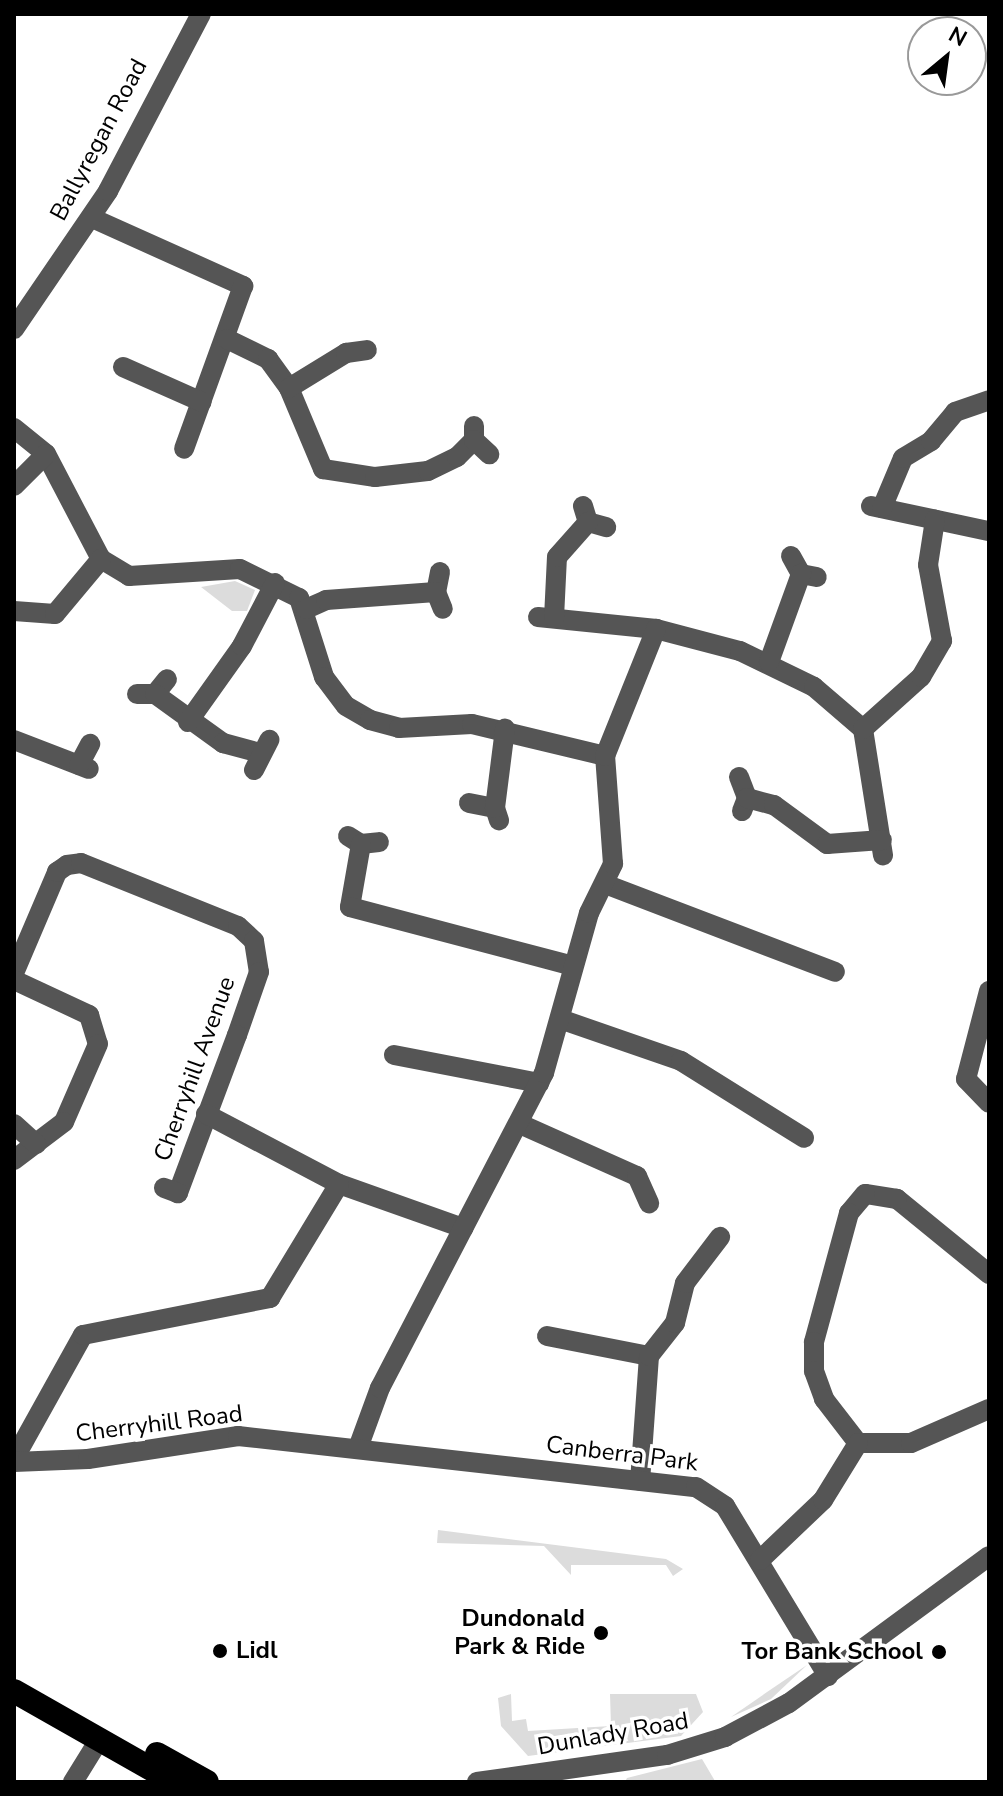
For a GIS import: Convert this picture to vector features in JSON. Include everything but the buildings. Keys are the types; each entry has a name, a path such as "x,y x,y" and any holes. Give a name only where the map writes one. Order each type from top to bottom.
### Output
{"highway":[{"path":"14,1691 174,1782"},
{"path":"127,1755 157,1754 207,1782"}],"street":[{"name":"Ballyregan Road","path":"14,329 92,218 201,14"},
{"path":"92,218 243,286 227,339 184,449"},
{"path":"227,339 268,359 289,388 323,469 375,477 428,471 479,440"},
{"path":"289,388 342,344 367,350"},
{"path":"121,370 202,402"},
{"path":"989,400 955,412 931,441 903,458 876,507 989,531"},
{"path":"14,428 46,454 101,559 129,576 240,569 275,583 306,609 324,677 346,706 370,720 399,728 505,729 605,756"},
{"path":"14,486 46,454"},
{"path":"593,518 557,557 546,618 656,629 769,662 814,687 863,729 882,848 827,844 774,805 744,805 739,777"},
{"path":"863,729 921,677 942,641 928,565 935,520"},
{"path":"769,662 809,576 791,556"},
{"path":"14,611 55,614 101,559"},
{"path":"188,722 242,646 275,583"},
{"path":"306,609 326,600 440,591"},
{"path":"358,1448 463,1228 539,1083 573,966 605,884 615,839 605,756 656,629"},
{"path":"153,689 188,722 260,754"},
{"path":"469,803 497,814 505,729"},
{"path":"14,740 84,767 90,744"},
{"path":"363,840 350,907 573,966"},
{"name":"Cherryhill Avenue","path":"14,973 57,872 67,865 81,863 244,930 258,948 259,972 178,1193 164,1188"},
{"path":"605,884 839,972"},
{"path":"14,980 79,1007 98,1033 70,1114 14,1160"},
{"path":"989,991 966,1079 989,1103"},
{"path":"560,1019 681,1061 804,1138"},
{"path":"394,1055 539,1083"},
{"path":"206,1114 339,1184 463,1228"},
{"path":"14,1124 36,1144"},
{"path":"520,1124 637,1176 649,1203"},
{"path":"14,1461 83,1335 270,1298 339,1184"},
{"path":"858,1443 824,1399 814,1371 814,1342 854,1201 871,1191 897,1199 989,1274"},
{"path":"640,1481 649,1356 675,1323 685,1283 720,1237"},
{"path":"542,1335 649,1356"},
{"path":"858,1443 911,1443 989,1409"},
{"name":"Cherryhill Road","path":"14,1461 238,1436 358,1448"},
{"path":"760,1560 823,1500 858,1443"},
{"name":"Canberra Park","path":"358,1448 710,1491 760,1560 828,1676"},
{"name":"Dunlady Road","path":"477,1782 701,1746 753,1724 828,1676 989,1556"},
{"path":"73,1782 99,1740"}],"shaded area":[{"path":"235,581 255,590 247,611 232,611 201,587"},
{"path":"438,1530 666,1559 683,1569 673,1576 666,1565 571,1565 571,1575 544,1546 437,1543"},
{"path":"807,1665 771,1699 731,1717 770,1690"},
{"path":"511,1694 512,1721 526,1719 528,1731 611,1726 610,1694 696,1694 703,1712 681,1736 528,1756 501,1726 498,1698"},
{"path":"702,1759 715,1781 625,1782 627,1778"}],"place":[{"name":"Dundonald Park & Ride","path":"601,1633"},
{"name":"Lidl","path":"220,1651"},
{"name":"Tor Bank School","path":"939,1652"}]}
